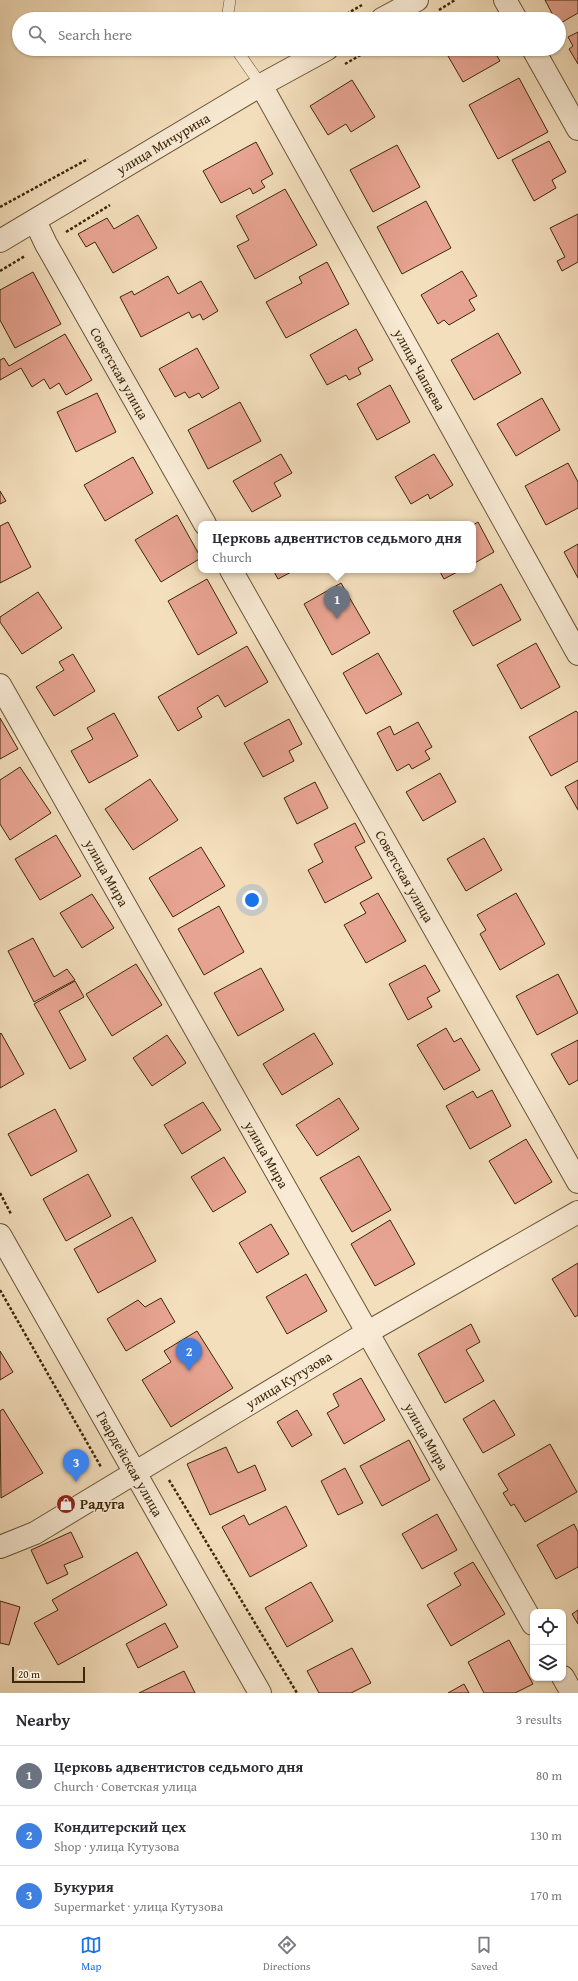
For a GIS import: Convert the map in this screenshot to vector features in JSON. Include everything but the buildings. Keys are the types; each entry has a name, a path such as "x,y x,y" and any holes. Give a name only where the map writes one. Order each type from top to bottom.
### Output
{"street":[{"path":"395,12 417,0"},
{"path":"505,0 512,12"},
{"name":"улица Мичурина","path":"0,241 260,85 314,56"},
{"path":"536,56 578,129"},
{"name":"улица Чапаева","path":"260,85 578,654"},
{"name":"Советская улица","path":"35,221 203,521"},
{"name":"Советская улица","path":"233,573 578,1182"},
{"name":"улица Мира","path":"0,685 530,1619"},
{"name":"улица Кутузова","path":"0,1547 35,1533 368,1332 578,1212"},
{"name":"Гвардейская улица","path":"0,1235 260,1693"},
{"path":"565,1681 572,1693"}],"lane":[{"path":"228,12 230,0"},
{"path":"241,56 260,85"}],"path":[{"path":"351,12 365,4"},
{"path":"0,1290 102,1469"},
{"path":"156,1460 297,1693"}],"place":[{"name":"Церковь адвентистов седьмого дня","path":"337,619"},
{"name":"Кондитерский цех","path":"189,1371"},
{"name":"Букурия","path":"76,1482"},
{"name":"Радуга","path":"66,1504"}]}
